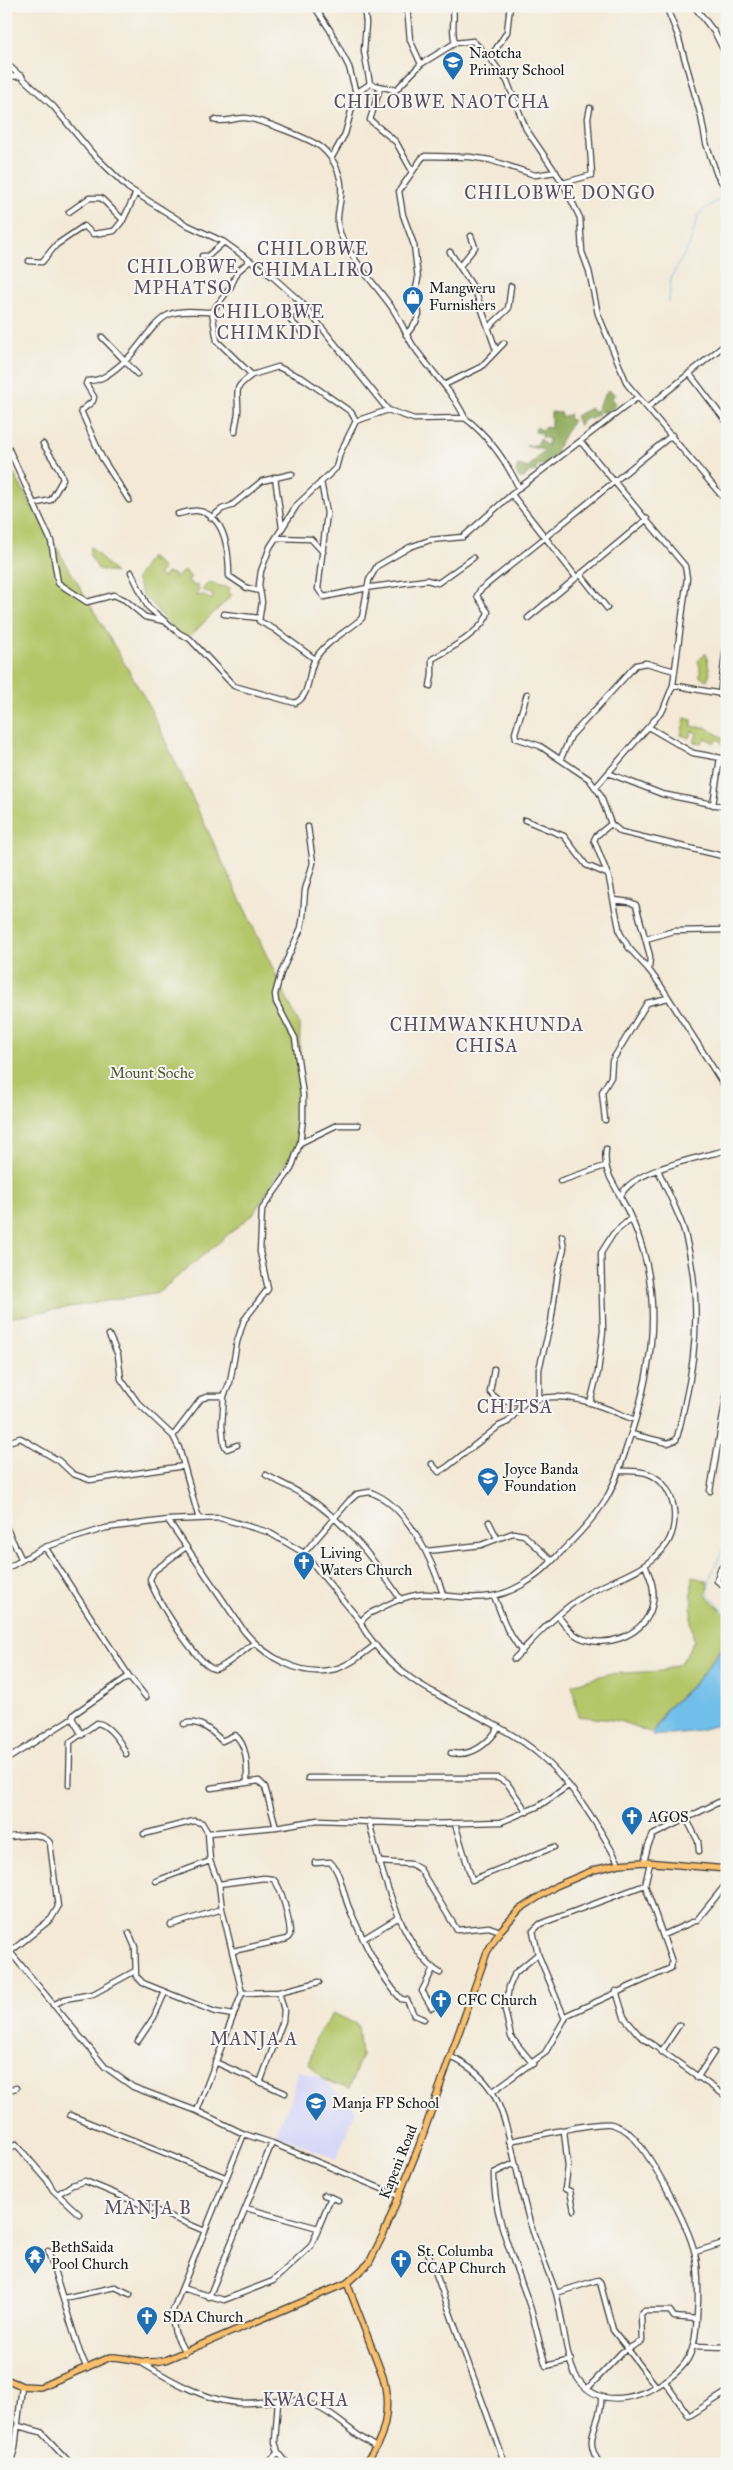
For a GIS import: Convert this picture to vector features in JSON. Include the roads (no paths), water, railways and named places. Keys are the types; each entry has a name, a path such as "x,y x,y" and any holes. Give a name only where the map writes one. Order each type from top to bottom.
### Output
{"main road":[{"name":"Kapeni Road","path":"6,2379 22,2386 40,2387 111,2358 122,2357 142,2364 165,2360 347,2283 357,2276 371,2260 399,2196 451,2057 474,1984 487,1952 500,1931 520,1909 556,1886 594,1870 620,1864 647,1863 727,1870"},
{"path":"347,2283 383,2377 386,2392 386,2420 376,2447 364,2464"}],"street":[{"path":"314,6 330,30 349,67 356,93 345,134 332,157"},
{"path":"364,6 366,23 364,51 370,84"},
{"path":"408,6 410,40 421,64"},
{"path":"452,6 454,22 452,31 455,43"},
{"path":"490,58 507,32 510,6"},
{"path":"666,6 678,36 701,116 706,143 717,175 725,188"},
{"path":"694,6 715,33 727,57"},
{"path":"370,84 380,88 399,88 421,64 455,43 473,42 490,58 507,81 526,129 563,183 581,221 582,252 589,271 601,324 627,384 727,502"},
{"path":"6,63 53,106 110,172 136,193 185,224 224,242 250,260 302,304 388,410 414,419 465,418"},
{"path":"6,78 22,76"},
{"path":"356,93 370,84"},
{"path":"380,88 370,120 396,142 412,171"},
{"path":"563,183 592,175 588,118 590,108"},
{"path":"214,120 221,122 244,118 262,121 294,136 310,139 332,157 341,182 342,195 338,218 340,234 361,267 391,306 406,335 444,385 465,418 484,434 501,456 519,488"},
{"path":"406,335 416,322 419,314 415,293 418,279 414,245 403,214 399,190 425,156 470,157 490,160 535,175 556,172"},
{"path":"29,260 42,262 56,245 84,226 94,234 114,231 123,220 136,193"},
{"path":"69,212 89,198 101,198 123,220"},
{"path":"460,266 475,247 471,236"},
{"path":"202,256 208,256 224,242"},
{"path":"450,252 475,290 496,350"},
{"path":"250,260 238,271 230,288 212,312 217,341 227,352 238,359 252,375"},
{"path":"489,327 508,309 511,286"},
{"path":"300,331 291,321 290,316 302,304"},
{"path":"130,500 102,458 81,411 93,401 94,397 86,384 87,381 97,381 106,377 144,342 168,315 176,312 212,312"},
{"path":"102,337 138,374"},
{"path":"444,385 481,367 504,343"},
{"path":"648,407 727,343"},
{"path":"235,432 238,409 237,390 240,384 252,375 278,367 294,374 346,408 352,413 356,422"},
{"path":"689,373 727,423"},
{"path":"131,572 144,600 165,622 190,639 234,686 290,703 299,702 303,698 316,659 332,640 362,618 366,590 372,572 386,560 424,542 461,539 519,488 638,397"},
{"path":"316,659 274,629 261,623 261,571 270,547 297,505 338,466 340,453 356,422 388,410"},
{"path":"430,686 433,668 432,659 463,640 488,615 487,609 477,596 478,592 543,536 615,482 672,435"},
{"path":"581,442 686,566 687,578 673,685 664,710 650,728 596,786"},
{"path":"6,443 51,541 58,583 87,602 114,596 125,600 146,617 165,622"},
{"path":"33,504 51,500 63,479 58,466 42,444"},
{"path":"211,518 222,509 231,506 262,481 292,474"},
{"path":"275,477 282,528"},
{"path":"321,482 327,505 324,552 318,583 318,589 322,596 328,597 427,580 438,583 473,558"},
{"path":"512,496 543,536 607,608"},
{"path":"178,514 198,511 211,518 223,534 230,576 247,588 260,591"},
{"path":"528,618 647,519"},
{"path":"276,538 311,539 324,552"},
{"path":"224,614 260,618"},
{"path":"720,694 727,638"},
{"path":"561,758 572,736 636,665 646,663 675,671"},
{"path":"673,685 727,695"},
{"path":"527,694 515,734 516,738 540,746 581,772 596,786 604,802 611,824 621,832 727,857"},
{"path":"650,728 693,752 727,759"},
{"path":"713,804 720,758"},
{"path":"608,773 662,794 727,807"},
{"path":"525,820 564,836 586,866 607,874"},
{"path":"611,824 594,838 607,874 620,933 633,954 649,970 727,1090"},
{"path":"237,1445 227,1449 224,1445 222,1425 224,1396 230,1382 242,1324 251,1308 268,1289 260,1252 262,1209 291,1169 300,1143 303,1106 298,1053 292,1029 276,1002 276,994 281,973 301,928 305,890 313,863 308,827"},
{"path":"614,900 635,903 650,956 649,970"},
{"path":"646,939 674,931 727,930"},
{"path":"605,1120 602,1092 611,1078 613,1058 647,1003 668,998"},
{"path":"300,1143 338,1125 358,1125"},
{"path":"361,1622 365,1616 402,1600 424,1594 466,1598 494,1596 534,1578 552,1561 604,1502 619,1471 649,1370 652,1316 644,1251 605,1166 606,1149"},
{"path":"620,1196 625,1188 658,1170 727,1150"},
{"path":"560,1181 605,1166"},
{"path":"631,1434 668,1443 676,1440 690,1381 694,1348 697,1314 688,1247 680,1220 658,1170"},
{"path":"590,1403 598,1372 603,1331 601,1253 613,1234 630,1219"},
{"path":"539,1399 539,1369 552,1322 558,1272 564,1248 562,1236"},
{"path":"109,1334 118,1355 121,1379 138,1403 173,1436 180,1448 199,1519"},
{"path":"494,1369 491,1394 502,1399 524,1402 565,1397 590,1403 635,1420"},
{"path":"710,1491 727,1392"},
{"path":"173,1436 201,1399 209,1396 224,1396"},
{"path":"432,1464 439,1472 447,1467 498,1426 508,1422 524,1402"},
{"path":"6,1438 11,1441 20,1438 24,1440 59,1461 73,1474 90,1480 184,1466"},
{"path":"514,1659 558,1616 583,1596 645,1565 665,1548 670,1538 674,1519 673,1503 663,1484 651,1474 619,1471"},
{"path":"266,1475 309,1499 334,1518 373,1559 402,1600"},
{"path":"304,1553 357,1494 370,1492 391,1506 427,1551 444,1597"},
{"path":"6,1569 46,1547 106,1528 168,1520 220,1518 268,1532 304,1553 361,1622 374,1645 392,1663 436,1693 499,1727 542,1756 580,1801 620,1864"},
{"path":"168,1520 254,1643 280,1661 310,1672 336,1669 355,1660 374,1645"},
{"path":"489,1522 497,1538"},
{"path":"6,1526 22,1560"},
{"path":"427,1551 472,1547 513,1533 524,1535 552,1561"},
{"path":"46,1547 128,1676 146,1697"},
{"path":"186,1547 154,1571 150,1579 161,1602 196,1655 208,1667 213,1669 220,1668 254,1643"},
{"path":"727,1560 720,1570 718,1581 727,1588"},
{"path":"558,1616 574,1634 594,1642 609,1641 636,1629 644,1622 653,1604 653,1584 645,1565"},
{"path":"494,1596 507,1629 522,1652"},
{"path":"6,1760 72,1718 74,1714 128,1676"},
{"path":"72,1718 82,1736"},
{"path":"184,1724 190,1722 201,1725 222,1741 235,1735 240,1739 245,1753 247,1783"},
{"path":"69,1785 70,1742 82,1736 97,1723 101,1723 116,1738 126,1754"},
{"path":"451,1753 470,1752 488,1744 499,1727"},
{"path":"308,1778 498,1778 507,1784 527,1812"},
{"path":"211,1788 259,1781 265,1788 276,1826"},
{"path":"208,1833 318,1820 455,1824 501,1822 527,1812 568,1786"},
{"path":"492,2092 546,2053 566,2015 671,1968 672,1962 645,1885 648,1846 653,1835 725,1799 727,1808"},
{"path":"686,1818 698,1841 699,1851"},
{"path":"144,1834 194,1821 202,1823 208,1833 210,1861 219,1884 222,1910 242,1993 232,2015 197,2111"},
{"path":"369,1821 379,1862 399,1918 417,1949 433,1969 440,1973"},
{"path":"455,1824 472,1880 554,1848"},
{"path":"6,1837 41,1835 50,1843 58,1907 51,1919 10,1952"},
{"path":"156,1881 210,1861"},
{"path":"315,1862 330,1862 336,1867 348,1907 379,1968 401,2000 407,2000 414,2015 424,2019"},
{"path":"379,1862 411,1864 420,1869 457,1930 489,1928 500,1931"},
{"path":"6,1875 6,1890"},
{"path":"219,1884 270,1877 276,1880 290,1932 287,1939 233,1951"},
{"path":"663,1935 697,1920 727,1884"},
{"path":"565,2019 538,1954 532,1933 535,1927 645,1885"},
{"path":"171,1925 222,1910"},
{"path":"363,1939 399,1918"},
{"path":"129,1933 135,1947 135,1971 143,1983 214,2012 232,2015"},
{"path":"6,1947 105,2067 125,2083 197,2111 244,2134 272,2143 399,2196"},
{"path":"533,2064 512,2037 505,2010 509,1987 515,1973 538,1954"},
{"path":"432,2008 422,1990 433,1969"},
{"path":"53,2005 65,2000 93,1994 135,1971"},
{"path":"242,1993 279,1992 319,1982"},
{"path":"616,1991 624,2017 630,2026 661,2052 727,2097"},
{"path":"138,2041 154,2017 165,1992"},
{"path":"260,2083 283,2021 284,2010 279,1992"},
{"path":"661,2052 679,2025"},
{"path":"697,2078 714,2052"},
{"path":"451,2057 470,2067 492,2092 510,2141 533,2232 556,2293 571,2360 577,2377 601,2398 615,2400 635,2396 656,2386 687,2361 694,2346 697,2318 698,2267 695,2252 679,2214 631,2135 617,2126 601,2124 510,2141"},
{"path":"215,2062 284,2093"},
{"path":"6,2090 16,2088"},
{"path":"70,2115 225,2177"},
{"path":"564,2131 568,2167 565,2190 570,2191 574,2210"},
{"path":"185,2353 176,2333 171,2315 225,2177 244,2134"},
{"path":"209,2297 272,2143"},
{"path":"6,2152 16,2144 58,2194 79,2214"},
{"path":"515,2163 494,2173 494,2193 499,2205 502,2226 531,2311 546,2366 571,2360"},
{"path":"58,2194 72,2185 85,2181 205,2231"},
{"path":"324,2195 338,2200"},
{"path":"182,2288 220,2301 231,2299 274,2281 311,2246 331,2197"},
{"path":"246,2208 318,2228"},
{"path":"695,2252 727,2242"},
{"path":"48,2251 80,2353 87,2368"},
{"path":"428,2252 505,2464"},
{"path":"556,2293 598,2280 614,2330 656,2386"},
{"path":"64,2298 115,2287 130,2294"},
{"path":"588,2388 628,2348 642,2341 641,2314 644,2311 670,2311 674,2316 697,2318"},
{"path":"694,2346 727,2347"},
{"path":"142,2364 192,2389 228,2401 240,2403 299,2400 307,2402 327,2413 376,2447"},
{"path":"664,2381 689,2416 727,2392"},
{"path":"10,2464 18,2426 22,2386"},
{"path":"600,2464 594,2454 591,2441 602,2404 601,2398"},
{"path":"278,2401 274,2442 278,2452 288,2464"},
{"path":"18,2426 41,2432 71,2464"},
{"path":"272,2464 272,2459 278,2452"},
{"path":"369,2458 379,2464"}],"water":[{"path":"727,1642 727,1723 690,1732 652,1736 665,1711 699,1679"}],"waterway":[{"path":"724,184 727,178"},
{"path":"669,302 671,277 690,244 698,215 719,199 723,187"},
{"path":"710,1577 727,1541"},
{"path":"710,1579 708,1594 727,1615"}],"place":[{"name":"Naotcha Primary School","path":"453,81"},
{"name":"Mangweru Furnishers","path":"413,316"},
{"name":"Joyce Banda Foundation","path":"488,1497"},
{"name":"Living Waters Church","path":"304,1581"},
{"name":"AGOS","path":"632,1836"},
{"name":"CFC Church","path":"441,2019"},
{"name":"Manja FP School","path":"316,2122"},
{"name":"BethSaida Pool Church","path":"35,2275"},
{"name":"St. Columba CCAP Church","path":"401,2279"},
{"name":"SDA Church","path":"147,2336"}],"district":[{"name":"CHILOBWE NAOTCHA","path":"442,102"},
{"name":"CHILOBWE DONGO","path":"560,193"},
{"name":"CHILOBWE CHIMALIRO","path":"313,259"},
{"name":"CHILOBWE MPHATSO","path":"183,277"},
{"name":"CHILOBWE CHIMKIDI","path":"269,322"},
{"name":"CHIMWANKHUNDA CHISA","path":"487,1035"},
{"name":"CHITSA","path":"515,1407"},
{"name":"MANJA A","path":"254,2039"},
{"name":"MANJA B","path":"148,2208"},
{"name":"KWACHA","path":"306,2400"}],"park label":[{"name":"Mount Soche","path":"152,1073"}]}
